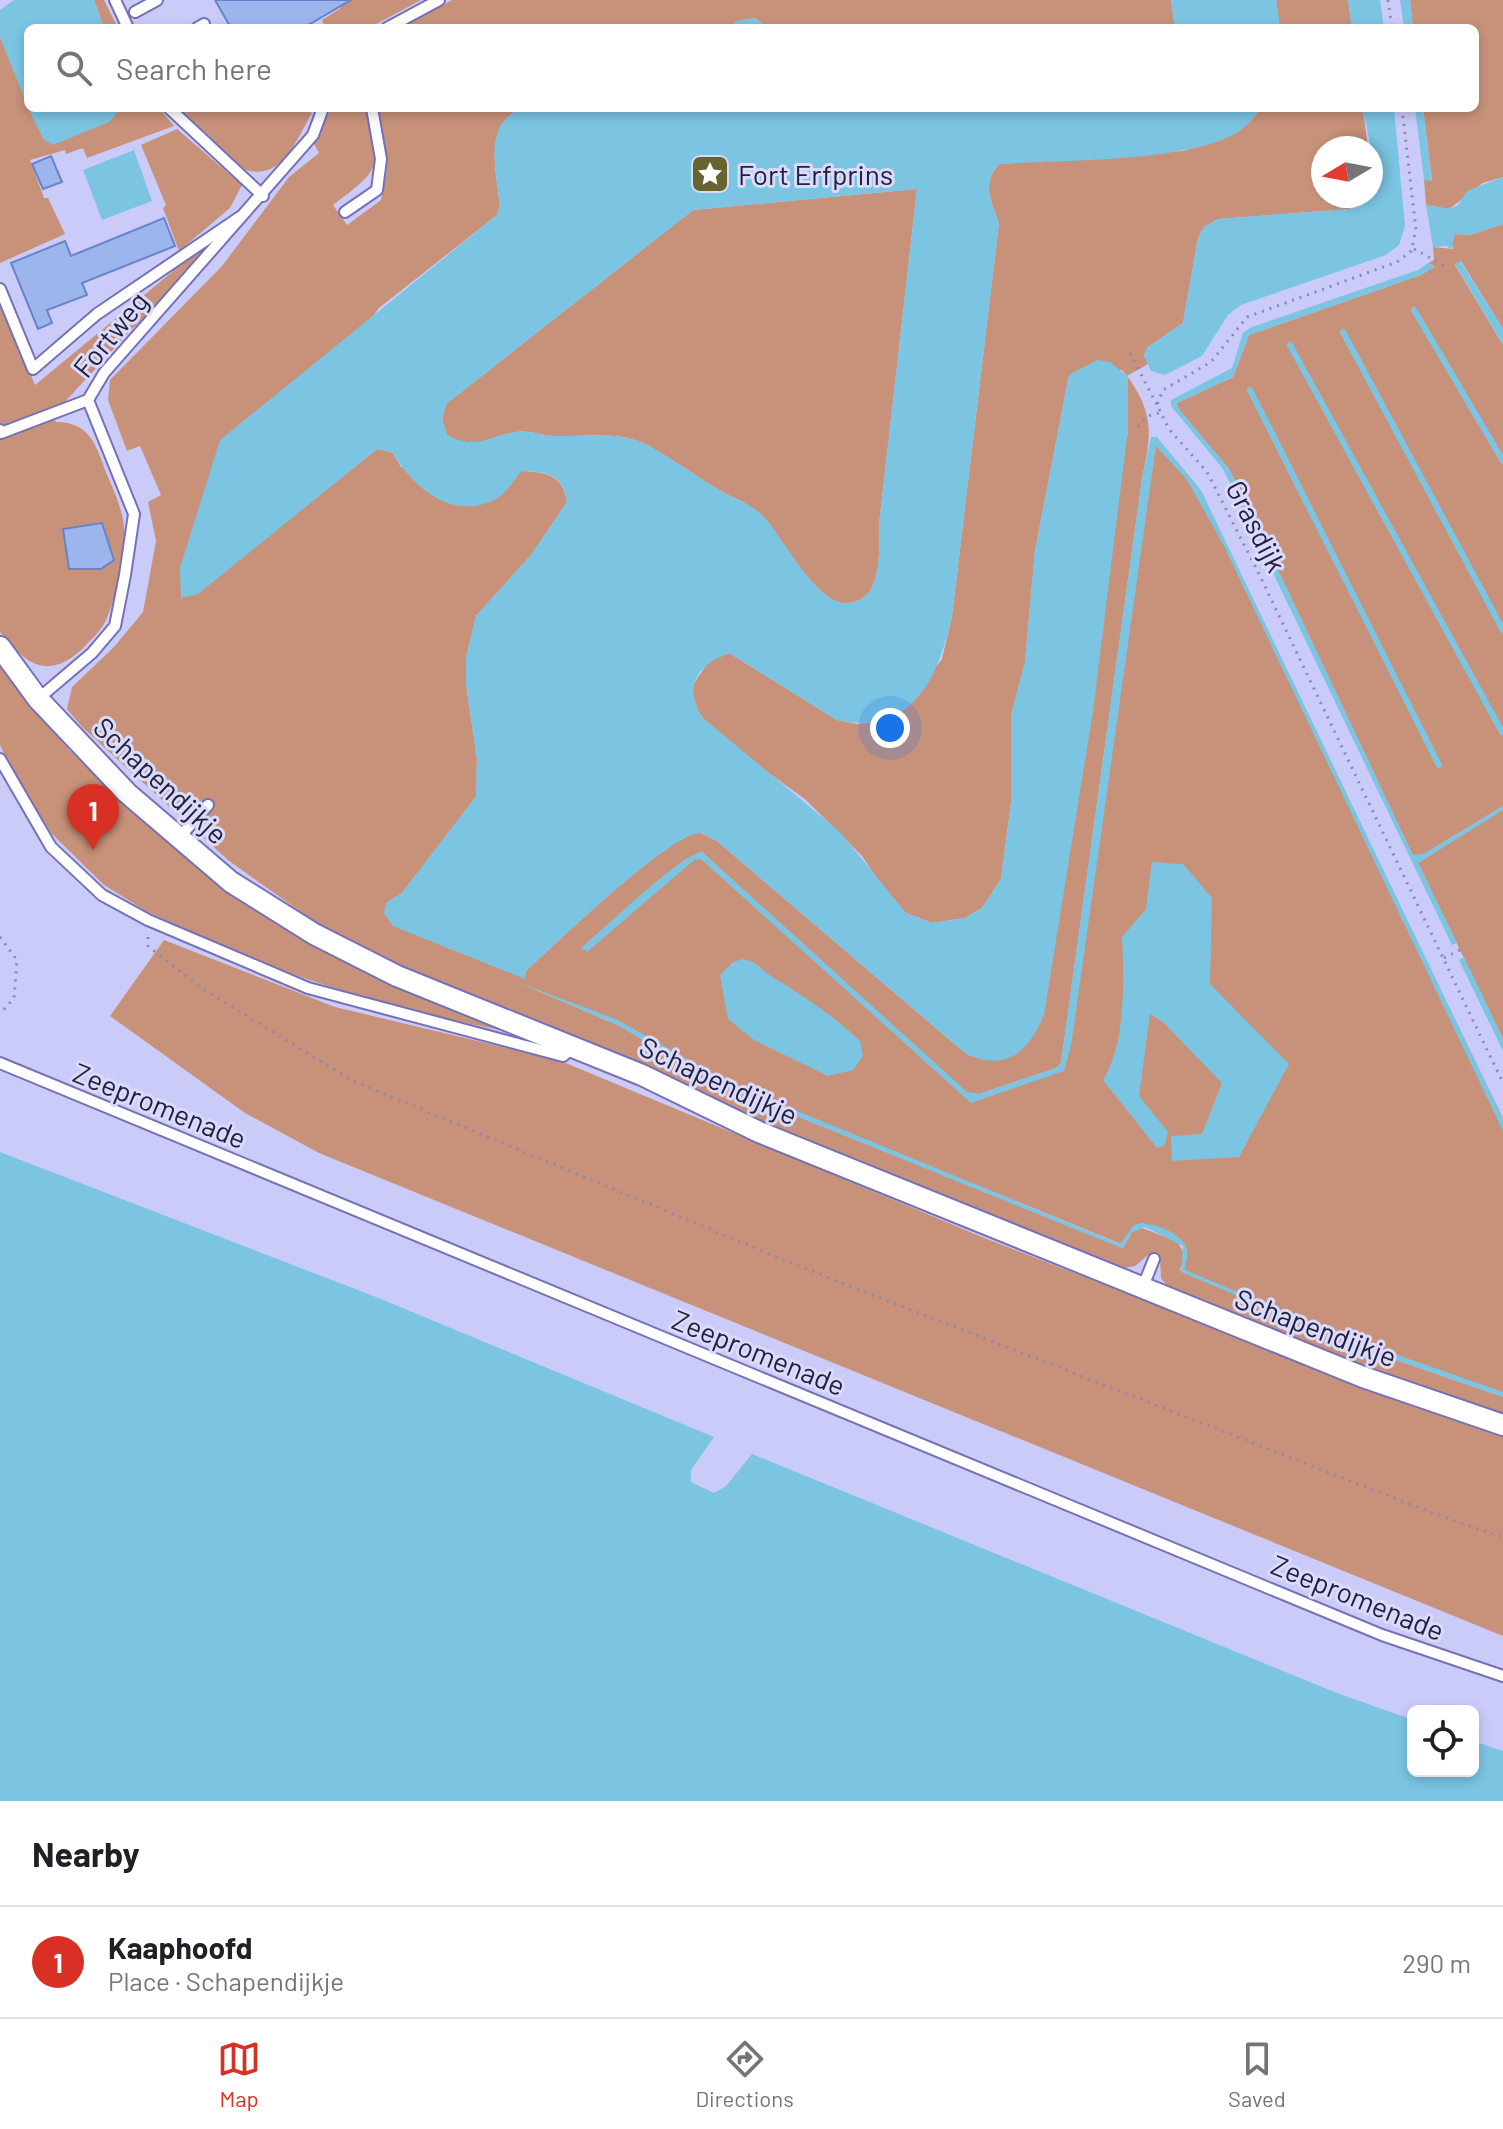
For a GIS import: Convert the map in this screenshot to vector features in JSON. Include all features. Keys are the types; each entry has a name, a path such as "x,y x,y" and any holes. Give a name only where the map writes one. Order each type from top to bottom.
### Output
{"street":[{"name":"Schapendijkje","path":"0,647 38,699 86,752 178,839 231,882 314,934 397,976 574,1045 747,1127 1363,1377 1503,1425"}],"lane":[{"path":"115,0 126,24"},
{"path":"135,12 157,0"},
{"path":"394,24 439,0"},
{"path":"173,112 263,196"},
{"name":"Fortweg","path":"38,699 92,653 115,626 125,575 134,514 88,400 104,373 249,212 313,135 322,112"},
{"path":"345,212 377,190 381,159 373,112"},
{"path":"0,289 33,369 97,314 221,227 249,212"},
{"path":"0,434 88,400"},
{"path":"0,759 51,847 102,895 148,920 242,962 372,1007 563,1056 574,1045"},
{"path":"178,839 208,805"},
{"name":"Zeepromenade","path":"0,1063 1382,1635 1503,1676"},
{"path":"1142,1289 1154,1259"}],"path":[{"path":"1388,0 1391,24"},
{"path":"1157,405 1163,390 1211,362 1238,324 1247,317 1397,262 1412,248 1416,230 1415,208 1403,112"},
{"path":"1412,248 1445,266"},
{"name":"Grasdijk","path":"1130,353 1159,413 1207,472 1503,1083"},
{"path":"1138,427 1148,416 1159,413"},
{"path":"148,920 148,946 201,988 351,1080 811,1271 1438,1515 1503,1537"},
{"path":"0,937 17,960 14,998 0,1014"},
{"path":"1443,959 1466,947"}],"shaded area":[{"path":"94,0 104,0 116,24 103,24"},
{"path":"337,0 421,0 376,24 324,24 322,20 341,8"},
{"path":"452,0 1171,0 1174,24 763,24 755,18 732,24 406,24"},
{"path":"1276,0 1348,0 1351,24 1279,24"},
{"path":"1410,0 1503,0 1503,177 1483,183 1449,209 1426,205 1424,180 1432,180 1424,112 1479,112 1479,24 1413,24"},
{"path":"0,37 24,93 24,112 32,112 44,140 118,112 162,112 174,126 87,158 83,148 30,160 44,198 48,198 65,234 0,263"},
{"path":"178,112 312,113 287,155 270,169 259,172 246,170 196,132"},
{"path":"330,112 368,112 374,144 374,165 362,182 333,205 347,225 381,200 387,170 377,112 516,112 502,124 497,136 495,163 500,205 497,215 379,308 182,573 181,597 198,593 377,449 392,452 401,467 515,478 521,471 545,474 561,485 567,502 531,555 476,616 466,658 466,684 477,759 476,797 402,893 386,903 526,971 640,869 686,837 700,833 717,841 965,1053 991,1060 1017,1054 1128,430 1128,377 1143,403 1149,438 1061,1063 1056,1068 979,1094 967,1093 702,852 669,873 582,948 700,855 972,1099 1064,1070 1154,442 1198,490 1503,1118 1503,1395 1398,1360 1220,1287 1373,1352 1503,1397 1503,1414 1340,1359 1170,1290 1161,1278 1160,1259 1148,1255 1135,1266 1121,1269 700,1098 603,1049 383,959 335,936 229,861 82,727 67,709 72,687 114,647 143,612 156,541 148,502 161,495 140,446 127,451 108,400 110,380 222,266 289,177 319,153 313,142","holes":["519,983 624,1026 732,1085 1121,1244 1131,1234 1123,1248 745,1095 706,1077 620,1026","1142,1223 1184,1243 1187,1258 1181,1271 1185,1255 1177,1241 1139,1227"]},
{"path":"1258,112 1364,112 1366,136 1311,136 1311,208 1351,208 1218,219 1204,227 1198,238 1183,323 1148,347 1144,355 1148,364 1127,376 1122,370 1069,375 1035,551 1025,662 1011,716 1011,803 1001,879 982,908 965,918 932,923 906,913 891,899 862,856 806,800 740,752 703,718 692,701 693,685 709,661 729,653 837,720 857,724 881,721 903,710 942,659 952,616 999,223 989,193 990,179 999,164 1184,151 1249,123"},
{"path":"177,129 242,185 230,208 179,251 163,208 166,205 141,145"},
{"path":"917,189 879,525 878,562 873,586 857,601 844,603 823,593 756,511 638,441 602,435 553,436 525,432 475,442 447,436 442,419 446,404 693,210"},
{"path":"1503,224 1503,329 1461,261 1455,265 1503,345 1503,806 1424,854 1413,856 1229,469 1177,403 1233,377 1249,335 1421,275 1434,266 1428,263 1434,260 1433,247 1453,249 1451,238 1455,234 1470,235"},
{"path":"228,226 226,238 131,330 63,404 50,410 56,422 75,425 93,441 121,510 124,536 116,590 100,630 63,663 51,666 31,661 20,654 0,632 0,301 35,385"},
{"path":"0,666 69,750 183,854 255,909 500,1024 499,1030 388,1006 271,967 146,911 104,885 52,834 11,770 0,745"},
{"path":"1503,809 1503,1039 1418,863"},
{"path":"164,940 335,1007 561,1061 987,1239 1231,1334 1503,1433 1503,1636 319,1153 245,1113 110,1016"}],"water":[{"path":"14,0 94,0 103,24 24,24 24,97 0,37 0,10"},
{"path":"1171,0 1276,0 1279,24 1174,24"},
{"path":"1348,0 1380,0 1383,24 1351,24"},
{"path":"1400,0 1410,0 1413,24 1403,24"},
{"path":"755,18 763,24 732,24"},
{"path":"30,112 118,112 109,122 53,145 44,140"},
{"path":"516,112 1258,112 1239,132 1206,145 1117,158 999,164 994,172 989,193 999,223 952,616 939,661 918,697 903,710 885,719 863,723 837,720 729,653 708,664 696,679 694,697 703,718 840,832 906,913 932,923 965,918 982,908 1001,879 1011,803 1011,716 1025,662 1035,551 1069,375 1097,360 1110,362 1128,377 1128,430 1093,711 1044,1015 1031,1039 1014,1055 992,1061 965,1053 717,841 701,833 686,837 640,869 526,971 525,979 393,926 384,913 386,903 402,893 476,796 477,759 466,684 466,658 476,616 531,555 567,502 562,485 552,476 521,471 500,497 480,505 464,506 435,497 411,477 392,452 377,449 198,594 181,598 180,568 220,440 497,215 500,204 495,149 502,124","holes":["917,189 879,525 878,562 873,586 866,595 857,601 844,603 834,600 812,582 767,520 756,510 649,446 614,436 553,436 525,432 467,442 447,435 442,419 446,404 693,210"]},
{"path":"1364,112 1394,112 1405,226 1399,245 1386,255 1241,305 1228,315 1202,356 1165,375 1151,371 1144,355 1148,347 1183,323 1198,238 1204,227 1218,219 1383,208 1383,136 1369,136"},
{"path":"1416,112 1423,112 1432,181 1424,180"},
{"path":"134,150 152,201 102,220 83,170"},
{"path":"1503,177 1503,224 1470,235 1455,234 1451,250 1447,246 1433,247 1426,205 1449,209 1458,205 1467,191"},
{"path":"1460,261 1503,329 1503,345 1455,264"},
{"path":"1428,263 1435,267 1421,275 1249,335 1233,377 1177,403 1229,469 1413,855 1424,854 1503,806 1503,810 1418,863 1457,943 1452,945 1223,469 1171,406 1171,400 1232,368 1243,333 1252,327 1418,270"},
{"path":"1151,437 1157,437 1201,490 1503,1119 1503,1131 1224,546 1187,480 1156,446 1071,1046 1064,1071 971,1103 701,859 694,860 587,952 581,948 660,878 702,852 967,1092 979,1094 1056,1068 1061,1063 1142,479"},
{"path":"1152,862 1183,864 1212,898 1210,984 1289,1064 1239,1157 1172,1161 1171,1136 1202,1134 1222,1083 1163,1022 1150,1014 1139,1096 1168,1132 1165,1145 1157,1148 1103,1080 1111,1065 1120,1030 1122,937 1146,909"},
{"path":"1464,957 1503,1039 1503,1051 1459,960"},
{"path":"743,959 756,964 819,1007 860,1041 863,1056 853,1070 828,1076 754,1040 728,1019 720,975 733,962"},
{"path":"517,982 618,1020 727,1082 1120,1244 1134,1225 1162,1228 1176,1235 1185,1245 1185,1270 1338,1334 1503,1392 1503,1397 1373,1352 1181,1272 1183,1246 1145,1227 1131,1233 1123,1248 1109,1243 745,1095 706,1077 620,1026"},
{"path":"0,1152 376,1297 714,1437 691,1470 691,1482 714,1493 726,1486 752,1454 1337,1693 1407,1718 1407,1777 1479,1777 1479,1743 1503,1751 1503,1801 0,1801"}],"building":[{"path":"215,0 351,0 310,24 229,24"},
{"path":"51,156 62,182 43,189 32,164"},
{"path":"164,218 175,246 82,283 87,295 47,310 52,323 38,329 11,263 65,241 71,256"},
{"path":"102,523 114,560 101,569 69,569 63,529"}],"waterway":[{"path":"1414,310 1503,461"},
{"path":"1343,332 1503,630"},
{"path":"1290,345 1502,732"},
{"path":"1250,390 1439,765"}],"place":[{"name":"Fort Erfprins","path":"710,174"},
{"name":"Kaaphoofd","path":"93,850"}]}
